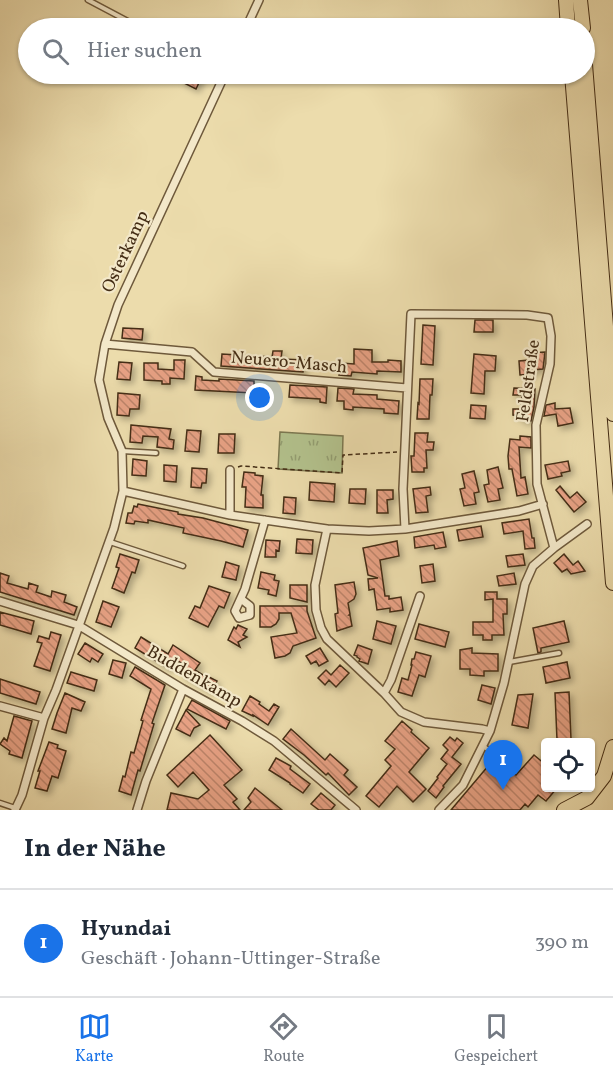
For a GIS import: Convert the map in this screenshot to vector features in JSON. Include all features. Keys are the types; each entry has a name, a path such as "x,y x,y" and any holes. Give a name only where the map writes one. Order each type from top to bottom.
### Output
{"highway":[{"path":"566,0 567,18"},
{"path":"580,0 582,18"},
{"path":"573,84 613,583"},
{"path":"587,84 613,414"},
{"path":"610,374 613,393"},
{"path":"564,810 587,798 604,776 613,747"}],"street":[{"path":"251,18 259,0"},
{"name":"Osterkamp","path":"15,809 22,795 44,718 114,528 123,491 122,451 108,418 99,380 105,344 118,305 220,84"},
{"name":"Feldstraße","path":"407,388 411,314 527,315 548,318 551,336 550,364 536,424 537,484 554,548"},
{"name":"Neuero-Masch","path":"105,344 192,352 214,372 407,388"},
{"path":"405,528 402,489 407,388"},
{"path":"230,470 230,515"},
{"path":"123,491 230,515 327,529 369,531 519,512 543,504"},
{"path":"241,599 265,520"},
{"path":"439,810 463,784 490,731 504,683 525,584 533,566 587,524"},
{"path":"327,529 315,585 316,610 327,639 401,712 424,722 490,731"},
{"path":"384,693 391,680 420,596"},
{"name":"Buddenkamp","path":"0,601 78,625 183,689 242,721 274,741 356,810"},
{"path":"137,810 146,781 183,689"},
{"path":"0,706 44,718"}],"lane":[{"path":"88,0 122,18"},
{"path":"122,451 156,453"},
{"path":"109,542 183,566"},
{"path":"508,662 559,653"},
{"path":"482,746 515,769"},
{"path":"0,803 15,809"}],"path":[{"path":"230,470 241,466 342,473 343,454 404,452"}],"green space":[{"path":"280,432 343,436 342,473 278,469"}],"building":[{"path":"186,84 198,84 196,89"},
{"path":"475,320 493,320 493,332 474,332"},
{"path":"423,325 435,326 433,365 421,364"},
{"path":"123,328 143,329 142,340 122,338"},
{"path":"354,349 372,350 372,362 401,361 401,372 377,371 377,374 352,372 351,376 339,375 341,363 354,364"},
{"path":"273,351 282,351 281,359 304,360 303,372 221,366 222,354 272,357"},
{"path":"545,352 543,369 531,370 532,374 520,375 519,361 529,360 528,353"},
{"path":"474,354 496,356 495,371 485,371 484,394 471,393"},
{"path":"174,360 185,360 184,379 170,378 170,384 144,380 144,363 158,363 158,369 174,370"},
{"path":"119,362 132,363 130,380 117,379"},
{"path":"196,376 202,377 202,380 254,381 254,393 195,390"},
{"path":"420,379 433,379 429,419 417,419"},
{"path":"290,385 327,387 326,403 320,402 320,399 289,397"},
{"path":"338,388 354,389 353,394 377,395 377,399 399,401 398,414 384,413 384,409 353,407 353,410 344,409 344,401 337,401"},
{"path":"514,388 535,389 531,421 521,420 521,416 513,415 513,409 521,409 522,395 513,395"},
{"path":"118,393 140,395 139,409 130,409 129,416 117,415"},
{"path":"555,403 555,409 570,408 573,423 558,426 556,414 544,416 546,405"},
{"path":"471,405 486,406 485,419 470,418"},
{"path":"131,425 171,429 169,439 174,440 173,449 157,447 158,437 143,436 142,443 130,442"},
{"path":"187,430 201,431 199,452 185,451"},
{"path":"415,433 428,433 427,442 434,442 433,450 426,450 427,468 424,468 424,472 412,472 411,456 414,456"},
{"path":"219,434 235,434 234,453 218,453"},
{"path":"520,436 531,437 531,448 519,447 521,478 525,477 528,494 517,496 512,469 509,469 508,456 510,439 520,440"},
{"path":"133,459 147,461 146,476 132,475"},
{"path":"568,461 570,471 561,473 562,476 548,479 545,465"},
{"path":"164,465 177,466 176,482 164,481"},
{"path":"498,467 503,488 498,489 500,500 488,502 484,485 489,484 487,470"},
{"path":"192,468 207,469 206,483 202,483 201,488 191,487"},
{"path":"474,471 479,492 474,493 476,504 464,506 460,489 465,488 462,474"},
{"path":"244,472 263,476 261,495 263,495 263,508 245,507 246,487 242,487"},
{"path":"310,482 335,484 334,502 309,500"},
{"path":"560,486 570,498 577,492 586,502 574,512 556,490"},
{"path":"430,487 431,495 426,496 428,512 416,513 413,489"},
{"path":"350,489 366,489 365,504 349,503"},
{"path":"377,490 393,490 393,499 387,500 388,513 377,513"},
{"path":"284,497 296,498 295,514 283,513"},
{"path":"138,504 248,530 243,547 183,533 184,528 148,520 148,523 135,521 134,524 126,523 128,513 132,513 134,506 137,507"},
{"path":"529,519 535,548 525,549 523,531 504,534 502,523"},
{"path":"481,526 483,537 459,541 457,530"},
{"path":"443,532 446,547 435,549 434,545 415,548 414,537"},
{"path":"297,539 313,540 312,554 296,553"},
{"path":"266,540 280,541 276,557 265,557"},
{"path":"397,541 399,556 380,560 385,596 389,596 389,599 401,597 403,610 390,612 390,608 377,610 374,589 369,590 368,579 378,578 368,575 363,548"},
{"path":"120,554 139,560 124,593 112,588 119,568 116,567"},
{"path":"523,554 525,565 508,567 506,556"},
{"path":"564,554 573,565 578,561 585,571 571,574 567,569 562,572 554,563"},
{"path":"226,562 239,566 236,580 222,577"},
{"path":"433,564 435,581 422,583 420,566"},
{"path":"261,572 275,575 274,580 279,581 276,596 268,594 269,590 258,588"},
{"path":"0,573 9,576 7,583 28,589 29,583 38,586 36,592 51,597 52,591 66,595 64,602 77,607 74,615 0,592"},
{"path":"514,573 516,584 499,586 497,576"},
{"path":"354,582 356,594 354,599 348,603 352,626 337,631 335,585"},
{"path":"290,585 307,585 307,602 290,598"},
{"path":"209,586 230,593 224,608 219,606 208,627 189,618 195,606 200,608"},
{"path":"485,592 497,592 497,599 507,599 507,614 503,614 504,635 492,635 492,640 483,640 483,635 473,635 473,622 493,622 493,599 485,600"},
{"path":"103,601 119,607 111,627 96,622"},
{"path":"260,606 307,606 316,638 293,646 290,653 275,658 271,637 297,633 291,613 279,613 276,624 271,627 260,627"},
{"path":"0,612 34,621 31,634 0,625"},
{"path":"377,621 396,626 391,644 373,639"},
{"path":"564,621 569,642 541,648 541,652 538,653 533,628"},
{"path":"419,624 449,632 445,647 415,639"},
{"path":"238,625 247,629 243,635 247,637 238,642 240,647 228,640 234,627 236,629"},
{"path":"51,632 61,635 50,671 34,666 42,643 37,642 39,636 49,639"},
{"path":"141,637 168,654 173,645 200,663 195,670 217,681 211,692 181,674 186,666 175,659 169,669 135,648"},
{"path":"85,643 103,654 98,662 92,658 90,662 78,654"},
{"path":"358,645 372,650 368,664 359,661 360,659 354,655"},
{"path":"320,648 328,661 319,666 316,661 311,664 306,656"},
{"path":"472,648 472,653 498,654 498,671 484,671 484,676 470,675 470,669 460,669 460,650"},
{"path":"416,652 431,656 425,677 419,675 412,696 398,692 402,678 408,680 412,659"},
{"path":"113,660 126,663 122,678 109,674"},
{"path":"567,662 570,678 546,683 543,667"},
{"path":"340,665 349,673 336,687 329,680 325,685 318,678 326,670 331,675"},
{"path":"135,667 165,685 131,795 119,791 131,752 134,753 151,689 130,676"},
{"path":"71,672 97,680 94,691 67,683"},
{"path":"0,679 40,692 36,704 0,693"},
{"path":"482,685 495,688 491,704 478,700"},
{"path":"569,692 571,738 557,738 555,693"},
{"path":"65,693 85,702 81,711 72,708 66,733 52,729"},
{"path":"533,694 528,728 512,725 518,695"},
{"path":"250,696 269,711 274,704 279,707 268,725 242,711"},
{"path":"192,700 230,721 226,729 187,709"},
{"path":"186,710 200,725 194,728 190,736 176,729"},
{"path":"14,716 32,721 22,758 9,754 10,751 0,744 4,738 7,741"},
{"path":"402,721 429,748 409,772 426,789 413,802 397,786 379,807 366,796 391,766 385,760 395,749 385,741"},
{"path":"291,729 325,760 330,754 348,770 344,775 357,787 349,795 328,773 326,775 283,739"},
{"path":"210,735 242,770 224,785 237,799 233,802 240,810 167,810 171,793 198,799 209,790 193,772 178,787 167,775"},
{"path":"450,737 455,741 457,738 463,743 452,757 461,764 436,798 428,791 447,764 441,759 448,750 443,745"},
{"path":"49,742 66,751 58,778 52,776 47,791 35,788 40,771 38,771"},
{"path":"534,755 541,761 541,792 554,792 546,801 538,795 528,807 525,804 520,810 451,810 494,759 516,775"},
{"path":"276,758 291,766 290,769 310,784 303,793 269,770"},
{"path":"255,788 282,810 244,810 251,802 248,798"},
{"path":"321,793 335,805 331,810 319,810 311,804"}],"place":[{"name":"Hyundai","path":"503,790"}]}
